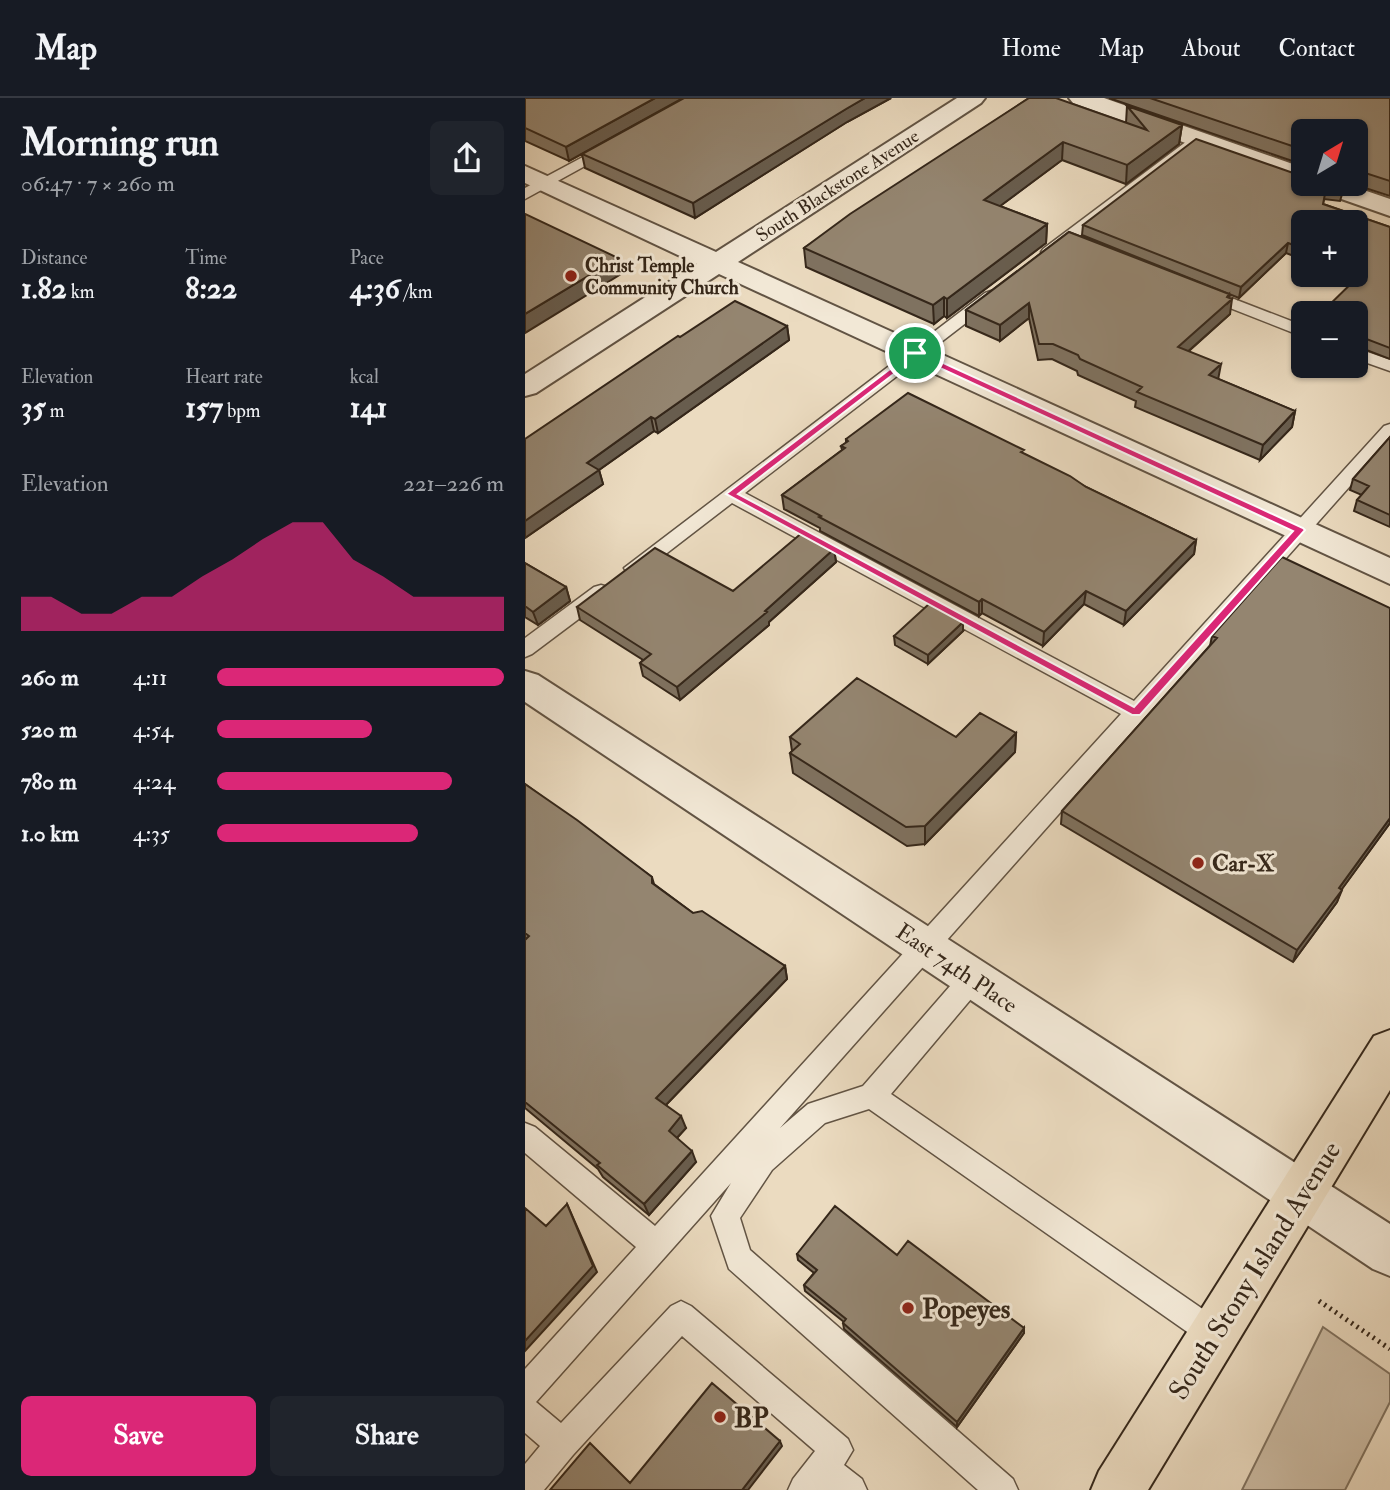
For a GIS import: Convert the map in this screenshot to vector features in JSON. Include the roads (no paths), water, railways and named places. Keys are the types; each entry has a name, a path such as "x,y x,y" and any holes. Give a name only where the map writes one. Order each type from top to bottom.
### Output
{"highway":[{"name":"South Stony Island Avenue","path":"1118,1490 1390,1051"}],"street":[{"name":"South Blackstone Avenue","path":"525,387 973,98"},
{"path":"1081,98 1291,172"},
{"path":"532,184 717,262 1390,572"},
{"path":"1356,196 1390,208"},
{"name":"East 74th Place","path":"525,684 1390,1252"}],"lane":[{"path":"1036,261 1073,240 1195,139"},
{"path":"532,184 619,142"},
{"path":"525,649 1006,284"},
{"path":"1192,287 1291,327"},
{"path":"1368,358 1390,366"},
{"path":"525,1392 1390,430"},
{"path":"731,494 1136,712"},
{"path":"973,978 872,1096 817,1113 762,1161 725,1216 739,1259 1002,1490"},
{"path":"872,1096 1213,1333"},
{"path":"525,1136 657,1246"},
{"path":"525,1489 562,1444 681,1316 837,1450 812,1479 851,1490"},
{"path":"525,1413 562,1444"}],"place":[{"name":"Christ Temple Community Church","path":"571,276"},
{"name":"Car-X","path":"1198,863"},
{"name":"Popeyes","path":"908,1308"},
{"name":"BP","path":"720,1417"}]}
